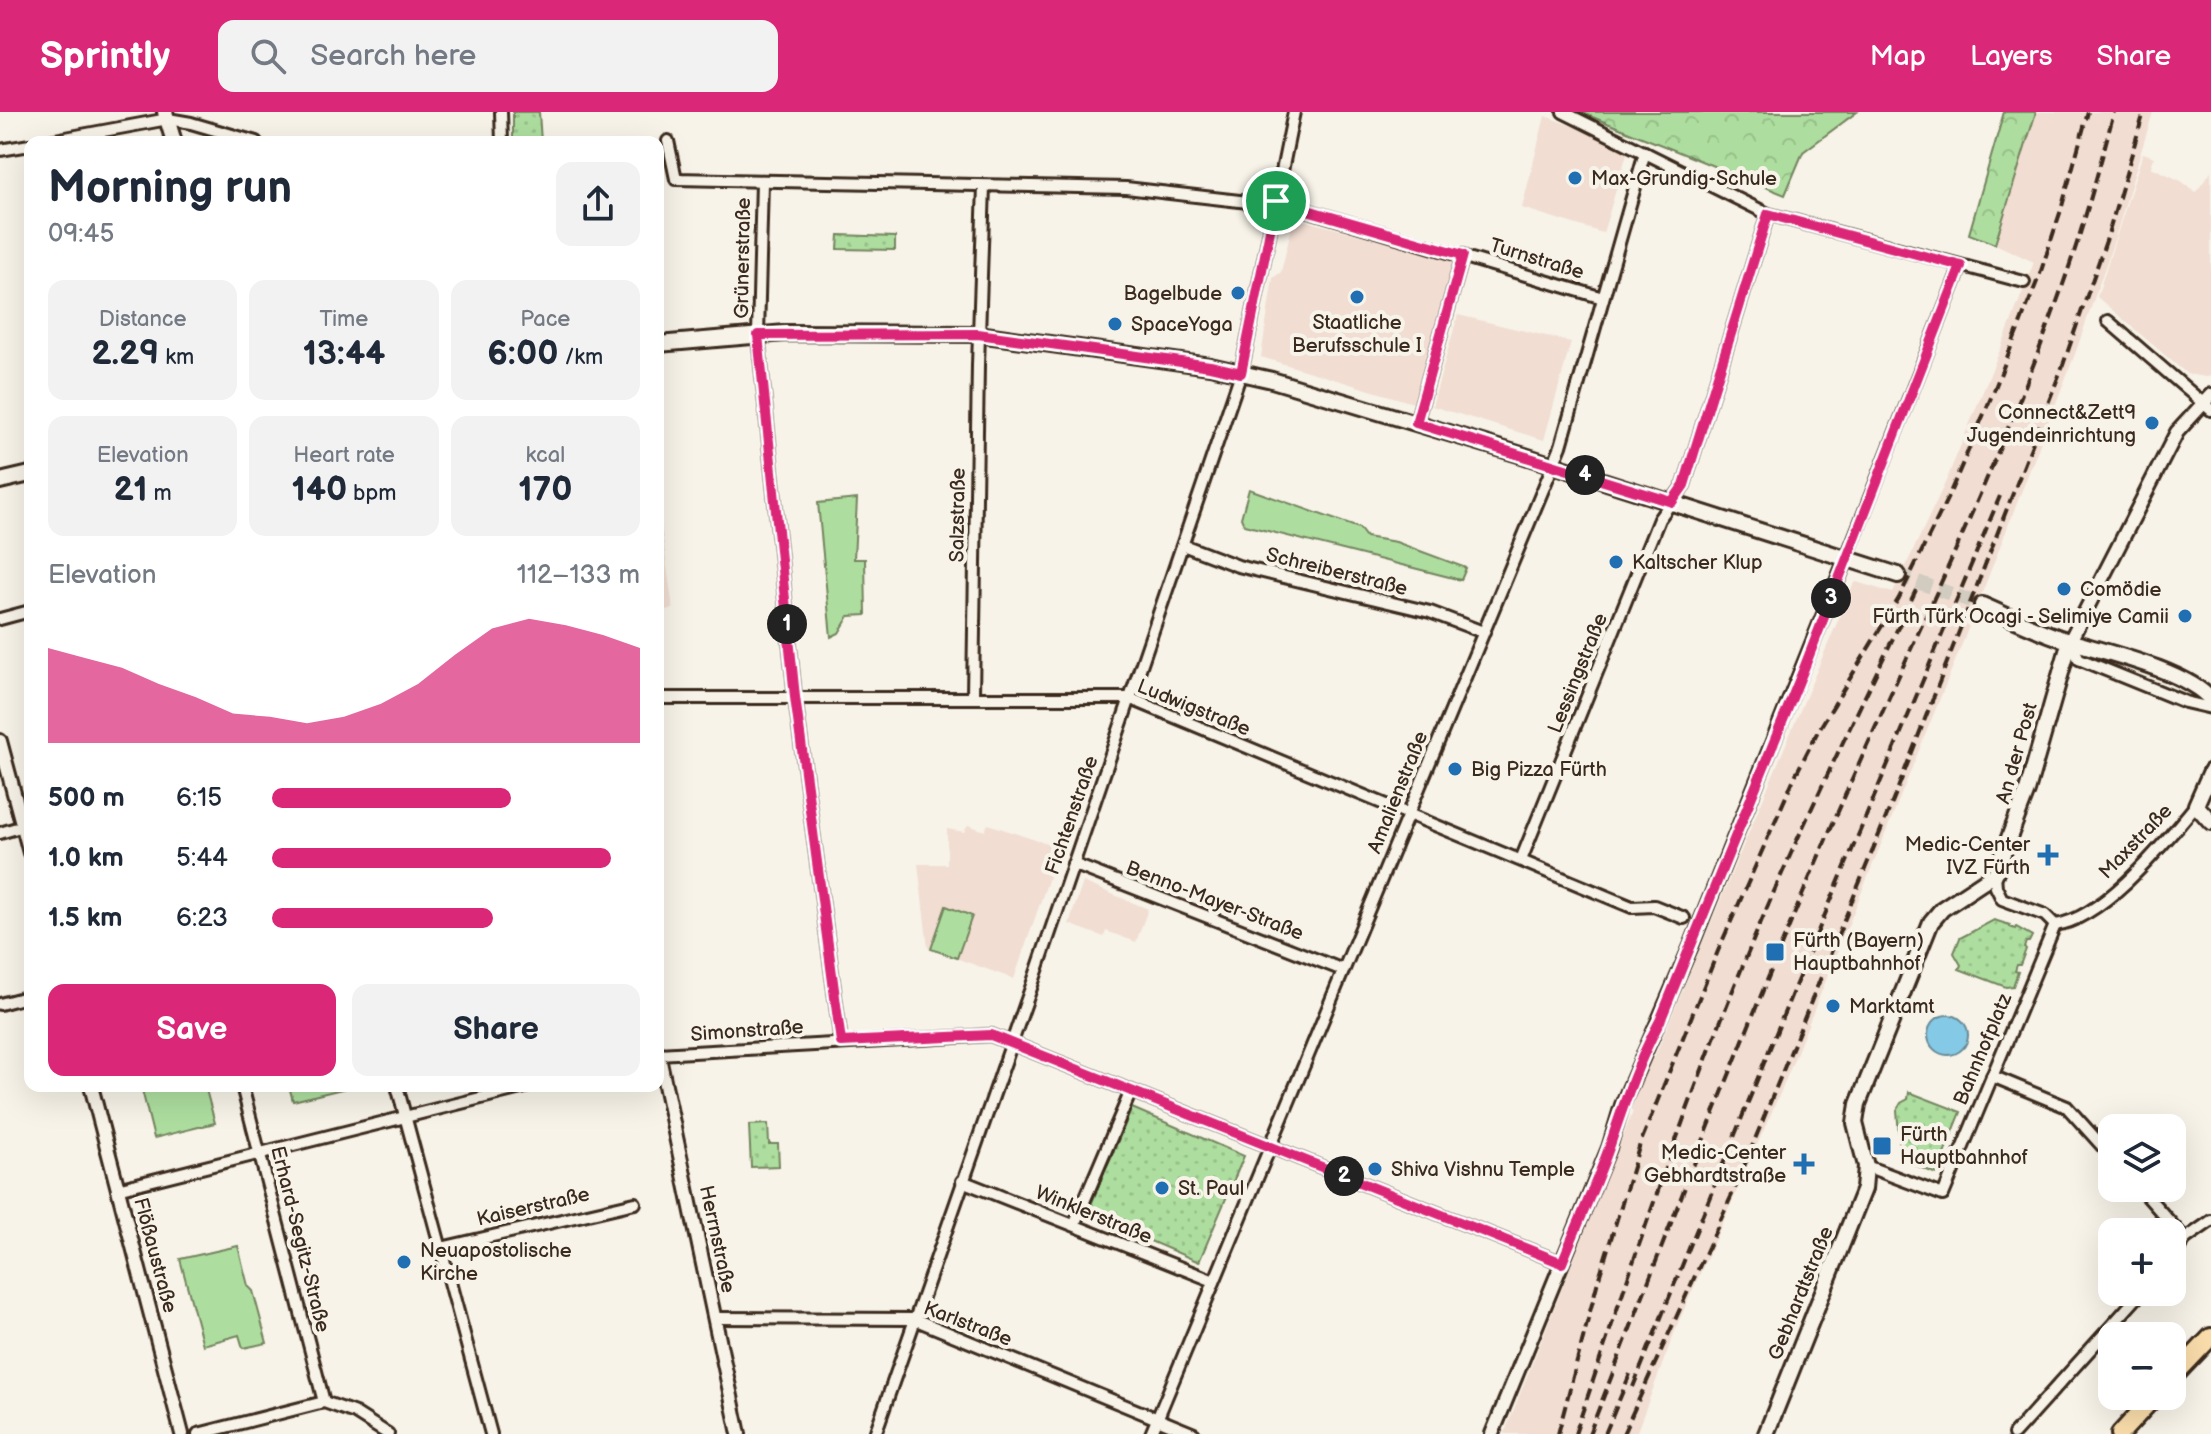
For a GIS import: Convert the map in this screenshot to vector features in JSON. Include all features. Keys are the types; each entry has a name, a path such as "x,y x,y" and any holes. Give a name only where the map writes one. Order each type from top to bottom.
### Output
{"main road":[{"path":"167,116 172,136"},
{"path":"664,343 758,335 978,334 1210,366 1282,382 1553,464 1898,575"},
{"path":"0,481 24,475"},
{"path":"1982,605 2208,693"},
{"name":"An der Post","path":"1995,874 2027,791 2070,641"},
{"name":"Maxstraße","path":"2196,805 2211,771"},
{"path":"2196,805 2211,822"},
{"path":"1866,1166 1855,1123 1858,1104 1931,922 1942,909 1995,874"},
{"name":"Gebhardtstraße","path":"1766,1434 1864,1189 1866,1166"},
{"path":"2186,1363 2211,1337"},
{"path":"2120,1434 2142,1410"}],"street":[{"path":"501,112 502,136"},
{"name":"Fichtenstraße","path":"875,1434 1013,1042 1241,373 1294,112"},
{"path":"1563,112 1768,214 2024,282"},
{"path":"72,136 167,116 235,136"},
{"name":"Grünerstraße","path":"668,141 676,179 1126,188 1257,203 1276,201"},
{"path":"0,150 24,146"},
{"name":"Amalienstraße","path":"1151,1434 1565,435 1645,152"},
{"name":"Grünerstraße","path":"762,182 758,335 795,697 841,1042"},
{"name":"Salzstraße","path":"973,696 978,334 984,186"},
{"name":"Turnstraße","path":"1276,201 1603,298"},
{"name":"Lessingstraße","path":"1521,860 1659,519 1684,485 1768,214"},
{"path":"1416,423 1463,255"},
{"path":"1492,1434 1609,1148 1622,1105 1686,959 1961,266"},
{"path":"2108,321 2208,403 2177,432 2070,641 2079,659 2185,702 2211,708"},
{"name":"Schreiberstraße","path":"1183,545 1238,566 1430,612 1483,632"},
{"path":"0,619 24,613"},
{"name":"Ludwigstraße","path":"664,698 1129,698 1632,907 1654,906 1684,918"},
{"path":"0,741 24,819"},
{"name":"Maxstraße","path":"2055,925 2087,915 2162,846 2196,805"},
{"path":"0,833 24,826"},
{"name":"Benno-Mayer-Straße","path":"1073,864 1343,970"},
{"path":"1995,874 1996,887 2002,899 2045,915 2055,925"},
{"name":"Bahnhofplatz","path":"1866,1166 1943,1195 2055,925"},
{"path":"0,1004 24,998"},
{"name":"Simonstraße","path":"664,1054 991,1035 1562,1263"},
{"path":"1992,1076 2067,1107 2098,1141"},
{"name":"Herrnstraße","path":"664,1082 739,1434"},
{"path":"1074,1225 1131,1091"},
{"name":"Flößaustraße","path":"93,1092 182,1434"},
{"name":"Erhard-Segitz-Straße","path":"244,1092 324,1402"},
{"path":"398,1092 491,1434"},
{"path":"117,1189 499,1092"},
{"name":"Winklerstraße","path":"962,1181 1214,1281"},
{"path":"2152,1202 2166,1218"},
{"name":"Kaiserstraße","path":"441,1248 635,1203"},
{"path":"2186,1238 2211,1221"},
{"path":"2014,1434 2129,1306"},
{"name":"Karlstraße","path":"714,1318 914,1319 1194,1434"},
{"path":"198,1434 324,1402 355,1413 388,1434"}],"shaded area":[{"path":"2036,112 2153,112 2115,238 2075,354 1964,639 1782,1089 1678,1323 1636,1434 1504,1434 1633,1111 1629,1109 1650,1057 1654,1058 1852,587 1856,582 1893,593 1946,481 2005,338 2034,262 1995,244"},
{"name":"Max-Grundig-Schule","path":"1545,116 1629,147 1603,233 1522,208"},
{"path":"2143,153 2154,157 2151,167 2196,192 2211,172 2211,376 2187,374 2097,297"},
{"name":"Staatliche Berufsschule I","path":"1294,218 1455,259 1413,403 1261,357 1273,278 1281,272"},
{"path":"1458,315 1571,342 1544,440 1432,406"},
{"path":"664,545 673,609 664,610"},
{"path":"988,824 1059,848 1014,979 928,948 918,864 947,864 947,829 964,832 968,825 985,831"},
{"path":"1083,882 1148,909 1136,942 1106,931 1104,937 1069,924"}],"green space":[{"path":"513,112 539,112 541,136 513,136"},
{"path":"1580,112 1857,112 1803,152 1785,195"},
{"path":"2004,112 2036,112 1995,244 1969,234"},
{"path":"839,235 895,237 895,250 838,249"},
{"path":"1249,489 1359,528 1366,537 1396,542 1466,568 1461,580 1244,525 1241,518"},
{"path":"857,499 854,559 865,559 866,615 849,616 839,633 831,637 818,503"},
{"path":"946,906 972,916 957,958 931,949"},
{"path":"1994,920 2032,936 2026,942 2020,965 2017,965 2013,986 2006,987 1959,969 1961,965 1954,953 1960,938"},
{"path":"142,1092 207,1092 215,1123 154,1138"},
{"path":"291,1092 330,1092 293,1101"},
{"path":"1909,1092 1961,1112 1936,1174 1901,1159 1897,1110 1908,1099"},
{"path":"1132,1108 1244,1156 1199,1262 1087,1214"},
{"path":"768,1124 769,1144 778,1144 779,1166 751,1167 749,1125"},
{"path":"238,1246 267,1343 243,1348 239,1335 203,1345 180,1259"}],"water":[{"path":"1948,1015 1962,1021 1968,1035 1962,1049 1948,1055 1934,1049 1928,1035 1934,1021"}],"tunnel":[{"path":"1898,575 1982,605"}],"railway":[{"path":"1558,1434 1598,1281 1640,1144 1718,951 1795,776 1818,731 1899,598 1949,495 2040,274 2088,112"},
{"path":"1589,1434 1769,975 1863,754 1986,480 2043,341 2075,250 2114,112"},
{"path":"1623,1434 1736,1186 1898,788 2063,365 2108,235 2144,112"},
{"path":"1633,1387 1793,991 2000,496"},
{"path":"1575,1434 1720,1022 1810,812 1916,590"},
{"path":"1605,1434 1630,1374"}],"place":[{"name":"Max-Grundig-Schule","path":"1575,178"},
{"name":"Bagelbude","path":"1238,293"},
{"name":"Staatliche Berufsschule I","path":"1357,297"},
{"name":"SpaceYoga","path":"1115,324"},
{"name":"Connect&Zett9 Jugendeinrichtung","path":"2152,423"},
{"name":"Kaltscher Klup","path":"1616,562"},
{"name":"Comödie","path":"2064,589"},
{"name":"Fürth Türk Ocagi - Selimiye Camii","path":"2185,616"},
{"name":"Big Pizza Fürth","path":"1455,769"},
{"name":"Medic-Center IVZ Fürth","path":"2048,855"},
{"name":"Fürth (Bayern) Hauptbahnhof","path":"1775,952"},
{"name":"Marktamt","path":"1833,1006"},
{"name":"Fürth Hauptbahnhof","path":"1882,1146"},
{"name":"Medic-Center Gebhardtstraße","path":"1804,1164"},
{"name":"Shiva Vishnu Temple","path":"1375,1169"},
{"name":"St. Paul","path":"1162,1188"},
{"name":"Neuapostolische Kirche","path":"404,1262"}],"route":[{"path":"1276,201 1463,255 1416,423 1672,502 1684,485 1768,214 1961,266 1803,671 1660,1021 1622,1105 1609,1148 1562,1263 991,1035 841,1042 795,697 758,335 978,334 1241,373 1276,201"}]}
